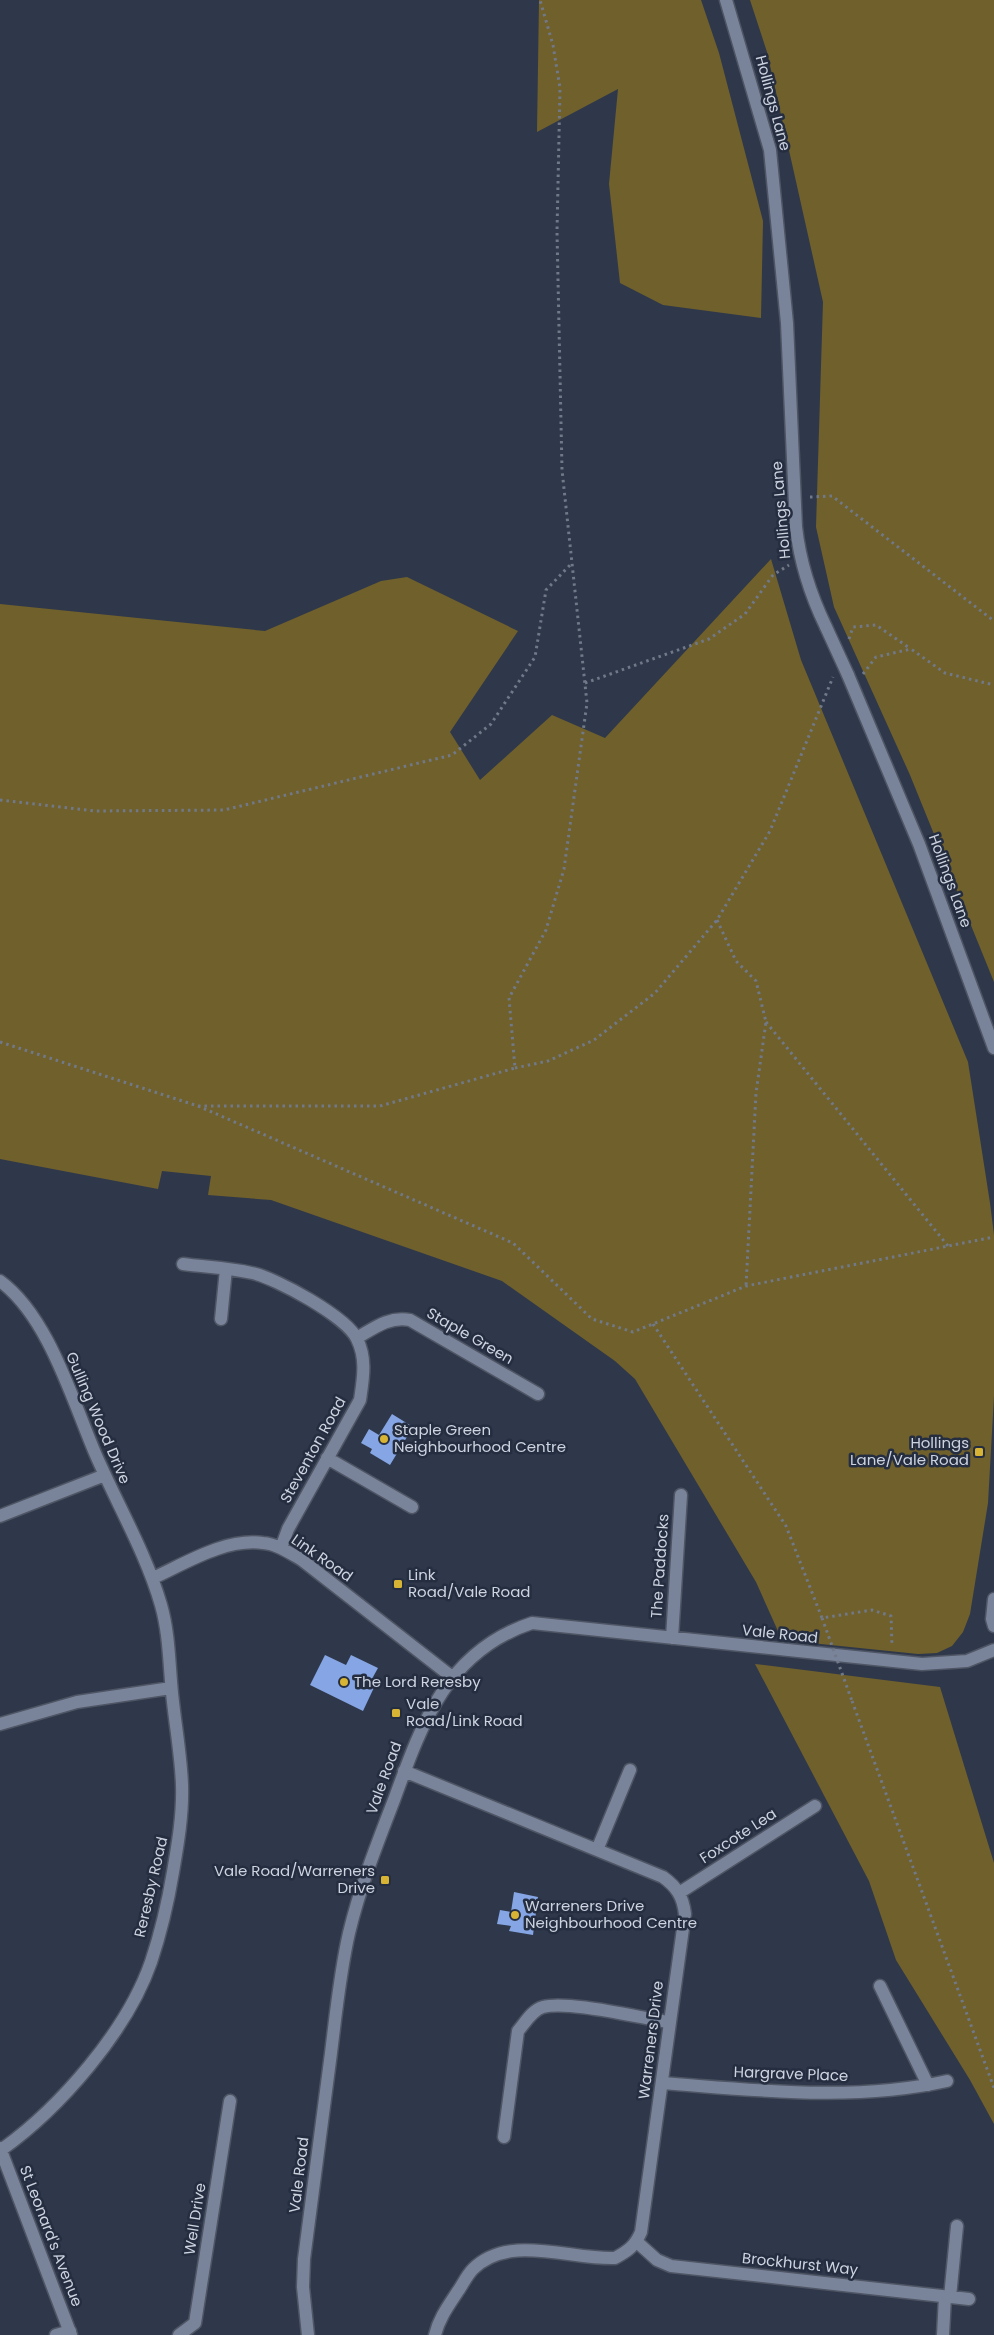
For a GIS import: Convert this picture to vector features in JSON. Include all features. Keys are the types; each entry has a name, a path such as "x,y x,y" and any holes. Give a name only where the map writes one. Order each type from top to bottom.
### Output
{"street":[{"name":"Hollings Lane","path":"726,0 770,150 787,323 794,498 800,559 813,600 854,688 919,844 994,1048"},
{"name":"Steventon Road","path":"183,1264 253,1273 268,1278 331,1313 347,1325 357,1338 364,1356 364,1377 360,1400 326,1458 281,1548"},
{"path":"222,1319 226,1269"},
{"name":"Gulling Wood Drive","path":"0,1281 14,1291 31,1311 45,1335 105,1476 153,1578"},
{"name":"Staple Green","path":"357,1338 386,1322 398,1318 410,1320 538,1394"},
{"path":"326,1458 412,1507"},
{"path":"0,1516 105,1476"},
{"name":"The Paddocks","path":"672,1638 680,1495"},
{"name":"Link Road","path":"153,1578 218,1549 243,1542 264,1543 281,1548 302,1560 452,1677"},
{"name":"Reresby Road","path":"0,2149 39,2120 79,2077 115,2029 135,1997 150,1963 167,1905 180,1831 182,1785 164,1618 153,1578"},
{"path":"994,1599 992,1619 994,1626"},
{"name":"Vale Road","path":"308,2335 303,2287 304,2260 347,1943 363,1881 419,1730 434,1702 452,1677 485,1647 508,1631 532,1623 893,1661 943,1664 967,1661 994,1650"},
{"path":"0,1724 76,1702 171,1688"},
{"path":"597,1850 630,1770"},
{"path":"404,1771 663,1877 679,1893"},
{"name":"Foxcote Lea","path":"679,1893 814,1806"},
{"name":"Warreners Drive","path":"637,2242 641,2232 685,1914 684,1901 679,1893"},
{"path":"880,1986 928,2085"},
{"path":"504,2137 518,2031 529,2017 541,2008 559,2004 669,2022"},
{"name":"Hargrave Place","path":"662,2083 812,2094 856,2093 947,2081"},
{"name":"Well Drive","path":"179,2335 195,2323 230,2101"},
{"name":"St Leonard's Avenue","path":"0,2149 70,2333"},
{"path":"943,2335 957,2226"},
{"path":"435,2335 445,2310 473,2269 503,2252 523,2250 615,2258 628,2252 637,2242"},
{"name":"Brockhurst Way","path":"637,2242 657,2260 671,2266 969,2299"},
{"path":"56,2335 70,2333"}],"path":[{"path":"515,1068 509,998 546,930 564,869 587,703 562,470 557,232 560,88 553,44 540,0"},
{"path":"794,498 832,496 994,621"},
{"path":"585,684 709,639 745,614 773,575 800,559"},
{"path":"0,800 95,811 224,810 452,756 491,724 535,657 546,590 572,564"},
{"path":"846,646 853,628 876,625 945,674 994,685"},
{"path":"854,688 876,657 911,649"},
{"path":"198,1106 380,1106 515,1068 548,1061 594,1040 655,993 717,920 770,831 834,674"},
{"path":"717,920 736,961 756,981 766,1022 756,1093 746,1286"},
{"path":"766,1022 948,1246"},
{"path":"0,1042 198,1106 513,1243 592,1319 632,1332 746,1286 994,1237"},
{"path":"653,1324 786,1526 822,1618 994,2088"},
{"path":"822,1618 872,1610 891,1616 893,1661"}],"shaded area":[{"path":"539,0 701,0 719,53 763,221 761,318 663,305 620,283 609,184 618,89 537,132"},
{"path":"750,0 994,0 994,982 910,775 834,607 816,527 823,302 767,52"},
{"path":"771,559 801,660 968,1062 990,1203 994,1235 994,1396 988,1503 970,1614 963,1632 952,1646 937,1653 918,1654 782,1640 756,1582 635,1379 615,1361 502,1281 271,1200 208,1195 211,1176 162,1171 158,1189 0,1159 0,604 265,631 381,581 407,577 518,631 450,732 480,780 552,715 605,738"},
{"path":"755,1664 940,1687 994,1863 994,2124 970,2080 896,1960 869,1881"}],"building":[{"name":"Staple Green Neighbourhood Centre","path":"392,1414 413,1427 390,1465 370,1453 372,1449 361,1443 369,1429 379,1435"},
{"name":"The Lord Reresby","path":"325,1655 346,1665 351,1655 378,1668 373,1677 378,1679 363,1711 310,1685"},
{"name":"Warreners Drive Neighbourhood Centre","path":"514,1892 538,1897 533,1935 509,1931 511,1926 497,1924 500,1910 511,1912"}],"place":[{"name":"Staple Green Neighbourhood Centre","path":"384,1439"},
{"name":"Hollings Lane/Vale Road","path":"979,1452"},
{"name":"Link Road/Vale Road","path":"398,1584"},
{"name":"The Lord Reresby","path":"344,1682"},
{"name":"Vale Road/Link Road","path":"396,1713"},
{"name":"Vale Road/Warreners Drive","path":"385,1880"},
{"name":"Warreners Drive Neighbourhood Centre","path":"515,1915"}]}
